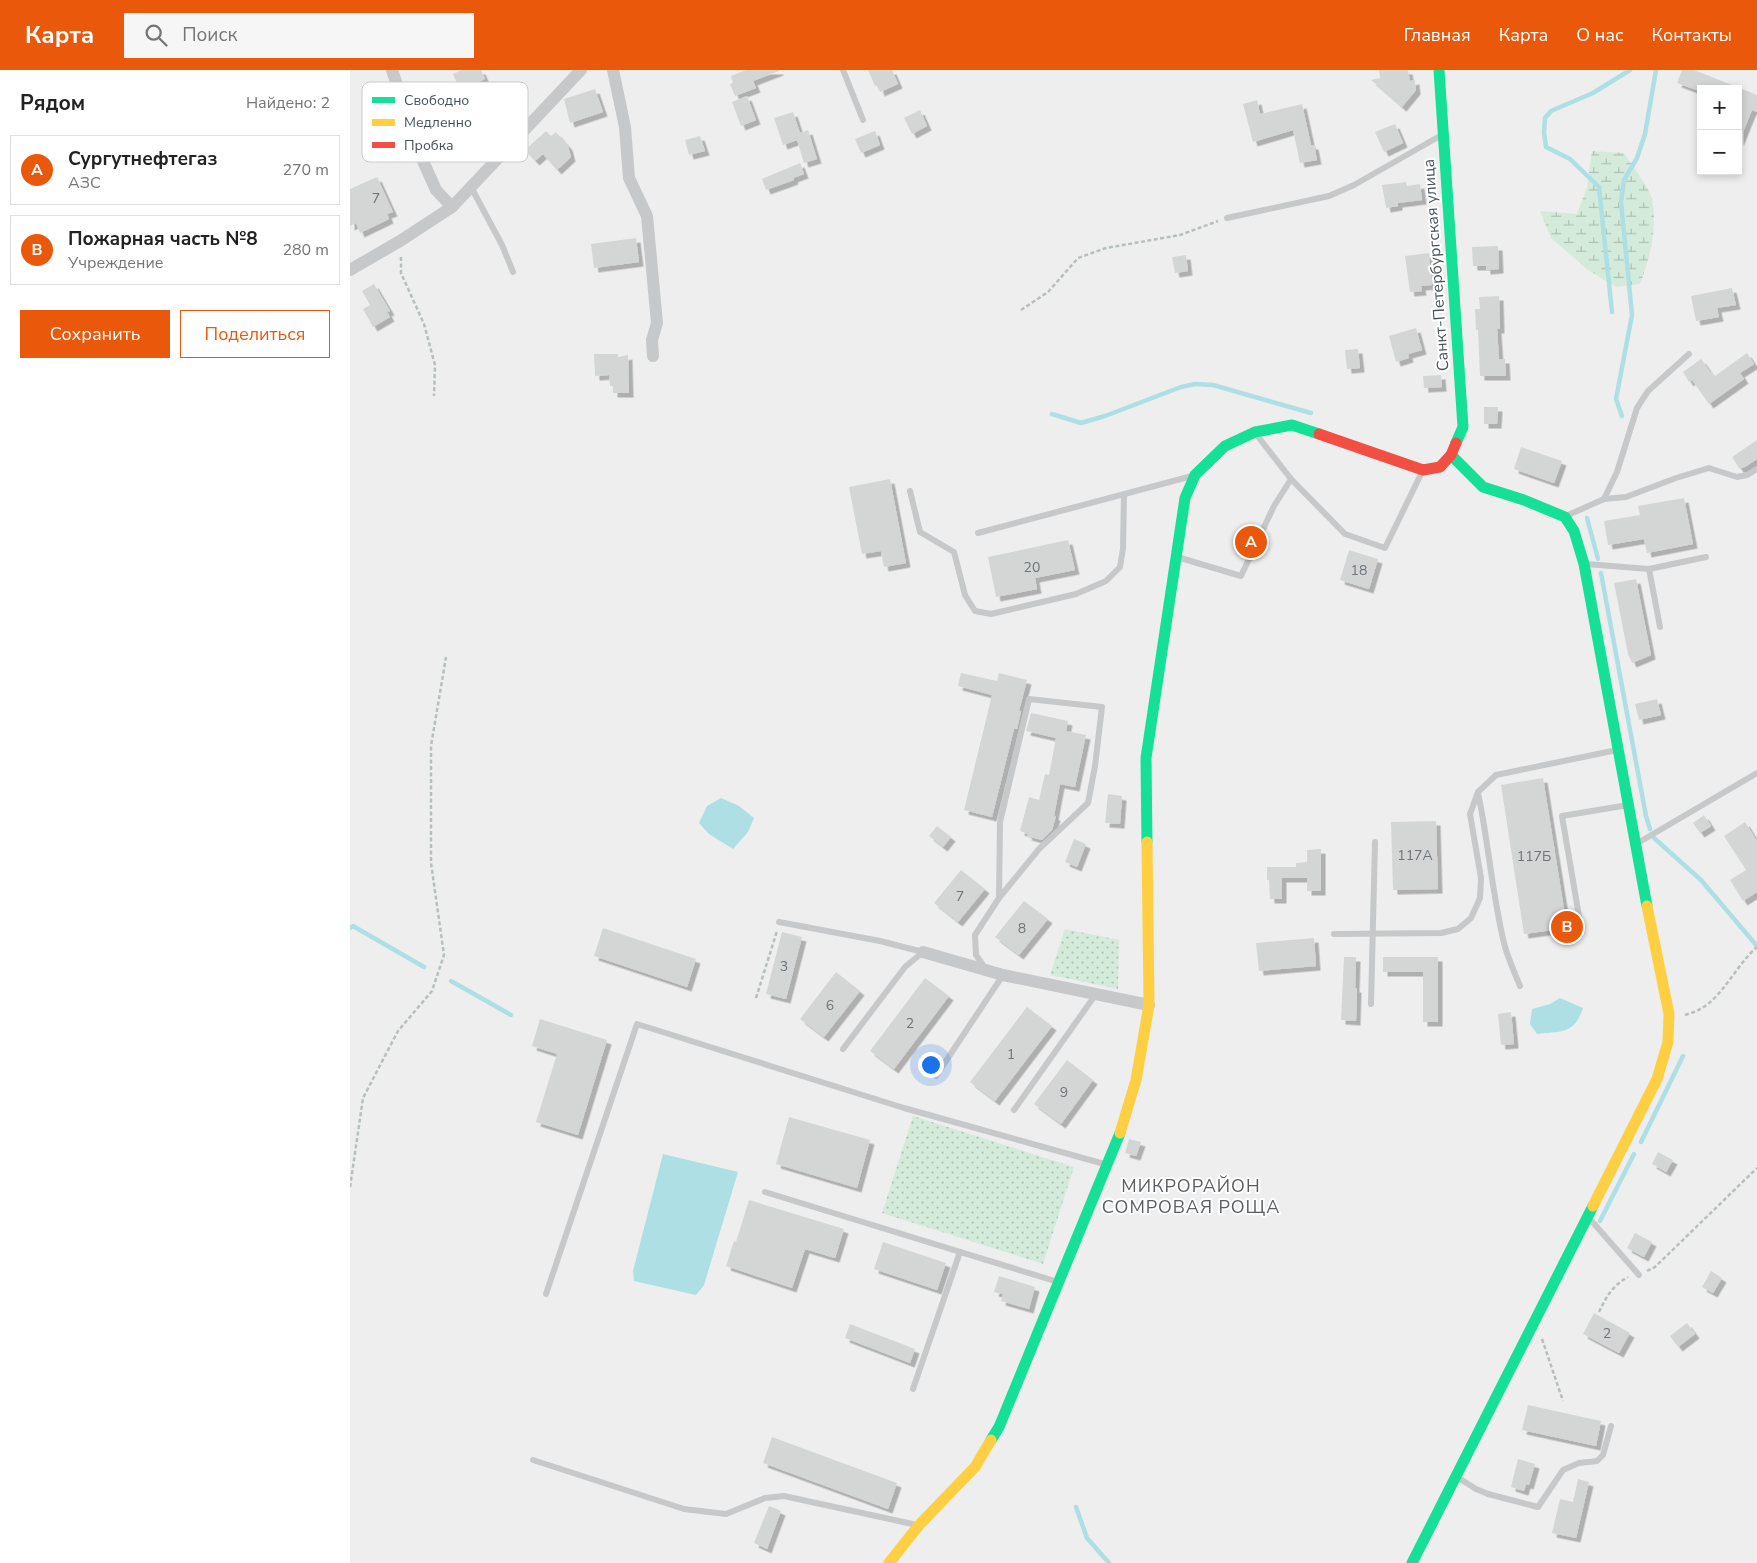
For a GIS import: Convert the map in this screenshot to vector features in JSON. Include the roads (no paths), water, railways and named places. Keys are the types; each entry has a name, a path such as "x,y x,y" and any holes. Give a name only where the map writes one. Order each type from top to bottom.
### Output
{"street":[{"path":"392,70 396,82"},
{"path":"528,125 581,70"},
{"path":"613,70 625,127 630,178 647,216 657,323 652,340 653,356"},
{"name":"Санкт-Петербургская улица","path":"1439,70 1463,426 1451,455"},
{"path":"423,162 436,190 452,206"},
{"path":"350,270 400,241 452,206 494,162"},
{"path":"889,1563 919,1525 974,1467 999,1428 1118,1143 1136,1080 1149,1005 1146,758 1185,498 1195,476 1225,446 1255,432 1292,425 1423,470 1440,467 1451,455 1483,487 1524,500 1564,517 1574,531 1584,564 1635,844 1669,1014 1668,1042 1657,1079 1412,1563"},
{"path":"923,952 1003,975 1149,1005"}],"lane":[{"path":"843,70 863,120"},
{"path":"1227,218 1329,196 1354,185 1444,134"},
{"path":"471,187 502,245 513,272"},
{"path":"1604,499 1617,472 1637,408 1648,391 1688,354"},
{"path":"1255,432 1291,479 1345,534 1384,548 1423,470"},
{"path":"1564,517 1604,499 1626,498 1676,478 1709,468 1737,477 1757,470"},
{"path":"978,533 1195,476"},
{"path":"1176,556 1241,576 1274,506 1291,479"},
{"path":"910,491 920,532 954,552 965,595 975,612 991,614 1076,594 1106,581 1120,567 1123,549 1124,495"},
{"path":"1584,564 1649,569 1706,557"},
{"path":"1649,569 1660,627"},
{"path":"986,970 976,955 975,935 999,898 1039,849 1088,803 1095,766 1102,707 1029,698 1000,822 999,898"},
{"path":"1334,934 1441,933 1458,930 1471,918 1480,898 1481,878 1470,814 1478,792 1496,774 1618,750"},
{"path":"1635,844 1757,773"},
{"path":"1478,792 1485,824 1496,905 1506,949 1520,986"},
{"path":"1580,922 1562,816 1628,805"},
{"path":"1371,1004 1375,842"},
{"path":"779,922 880,940 923,952"},
{"path":"843,1049 906,966 923,952"},
{"path":"936,1076 1003,975"},
{"path":"1014,1110 1096,994"},
{"path":"546,1294 637,1024 904,1108 1109,1165"},
{"path":"765,1192 1060,1282"},
{"path":"1588,1216 1639,1275"},
{"path":"913,1389 960,1252"},
{"path":"1456,1476 1476,1489 1488,1494 1538,1507 1563,1470 1579,1463 1597,1461 1604,1454 1611,1426"},
{"path":"533,1460 684,1509 726,1514 764,1498 784,1496 919,1525"}],"water":[{"path":"721,798 739,806 754,818 748,832 733,849 709,834 699,823 707,806"},
{"path":"1560,998 1583,1008 1579,1017 1566,1030 1537,1034 1530,1024 1532,1009 1550,1004"},
{"path":"663,1154 738,1172 704,1285 696,1295 634,1281 633,1271"}],"waterway":[{"path":"1612,312 1599,187 1570,159 1546,147 1544,133 1545,118 1551,111 1593,93 1630,70"},
{"path":"1622,416 1616,399 1632,315 1621,202 1624,180 1637,158 1645,134 1656,70"},
{"path":"1052,414 1081,423 1105,416 1181,387 1195,384 1213,385 1311,413"},
{"path":"1587,518 1598,559"},
{"path":"1601,573 1650,829"},
{"path":"1654,838 1701,880 1757,946"},
{"path":"350,928 353,926 424,967"},
{"path":"451,981 511,1015"},
{"path":"1641,1142 1683,1056"},
{"path":"1600,1221 1634,1154"},
{"path":"1076,1507 1087,1538 1109,1563"}],"place":[{"name":"Сургутнефтегаз","path":"1251,542"},
{"name":"Пожарная часть №8","path":"1567,927"}],"district":[{"name":"МИКРОРАЙОН СОМРОВАЯ РОЩА","path":"1191,1196"}]}
